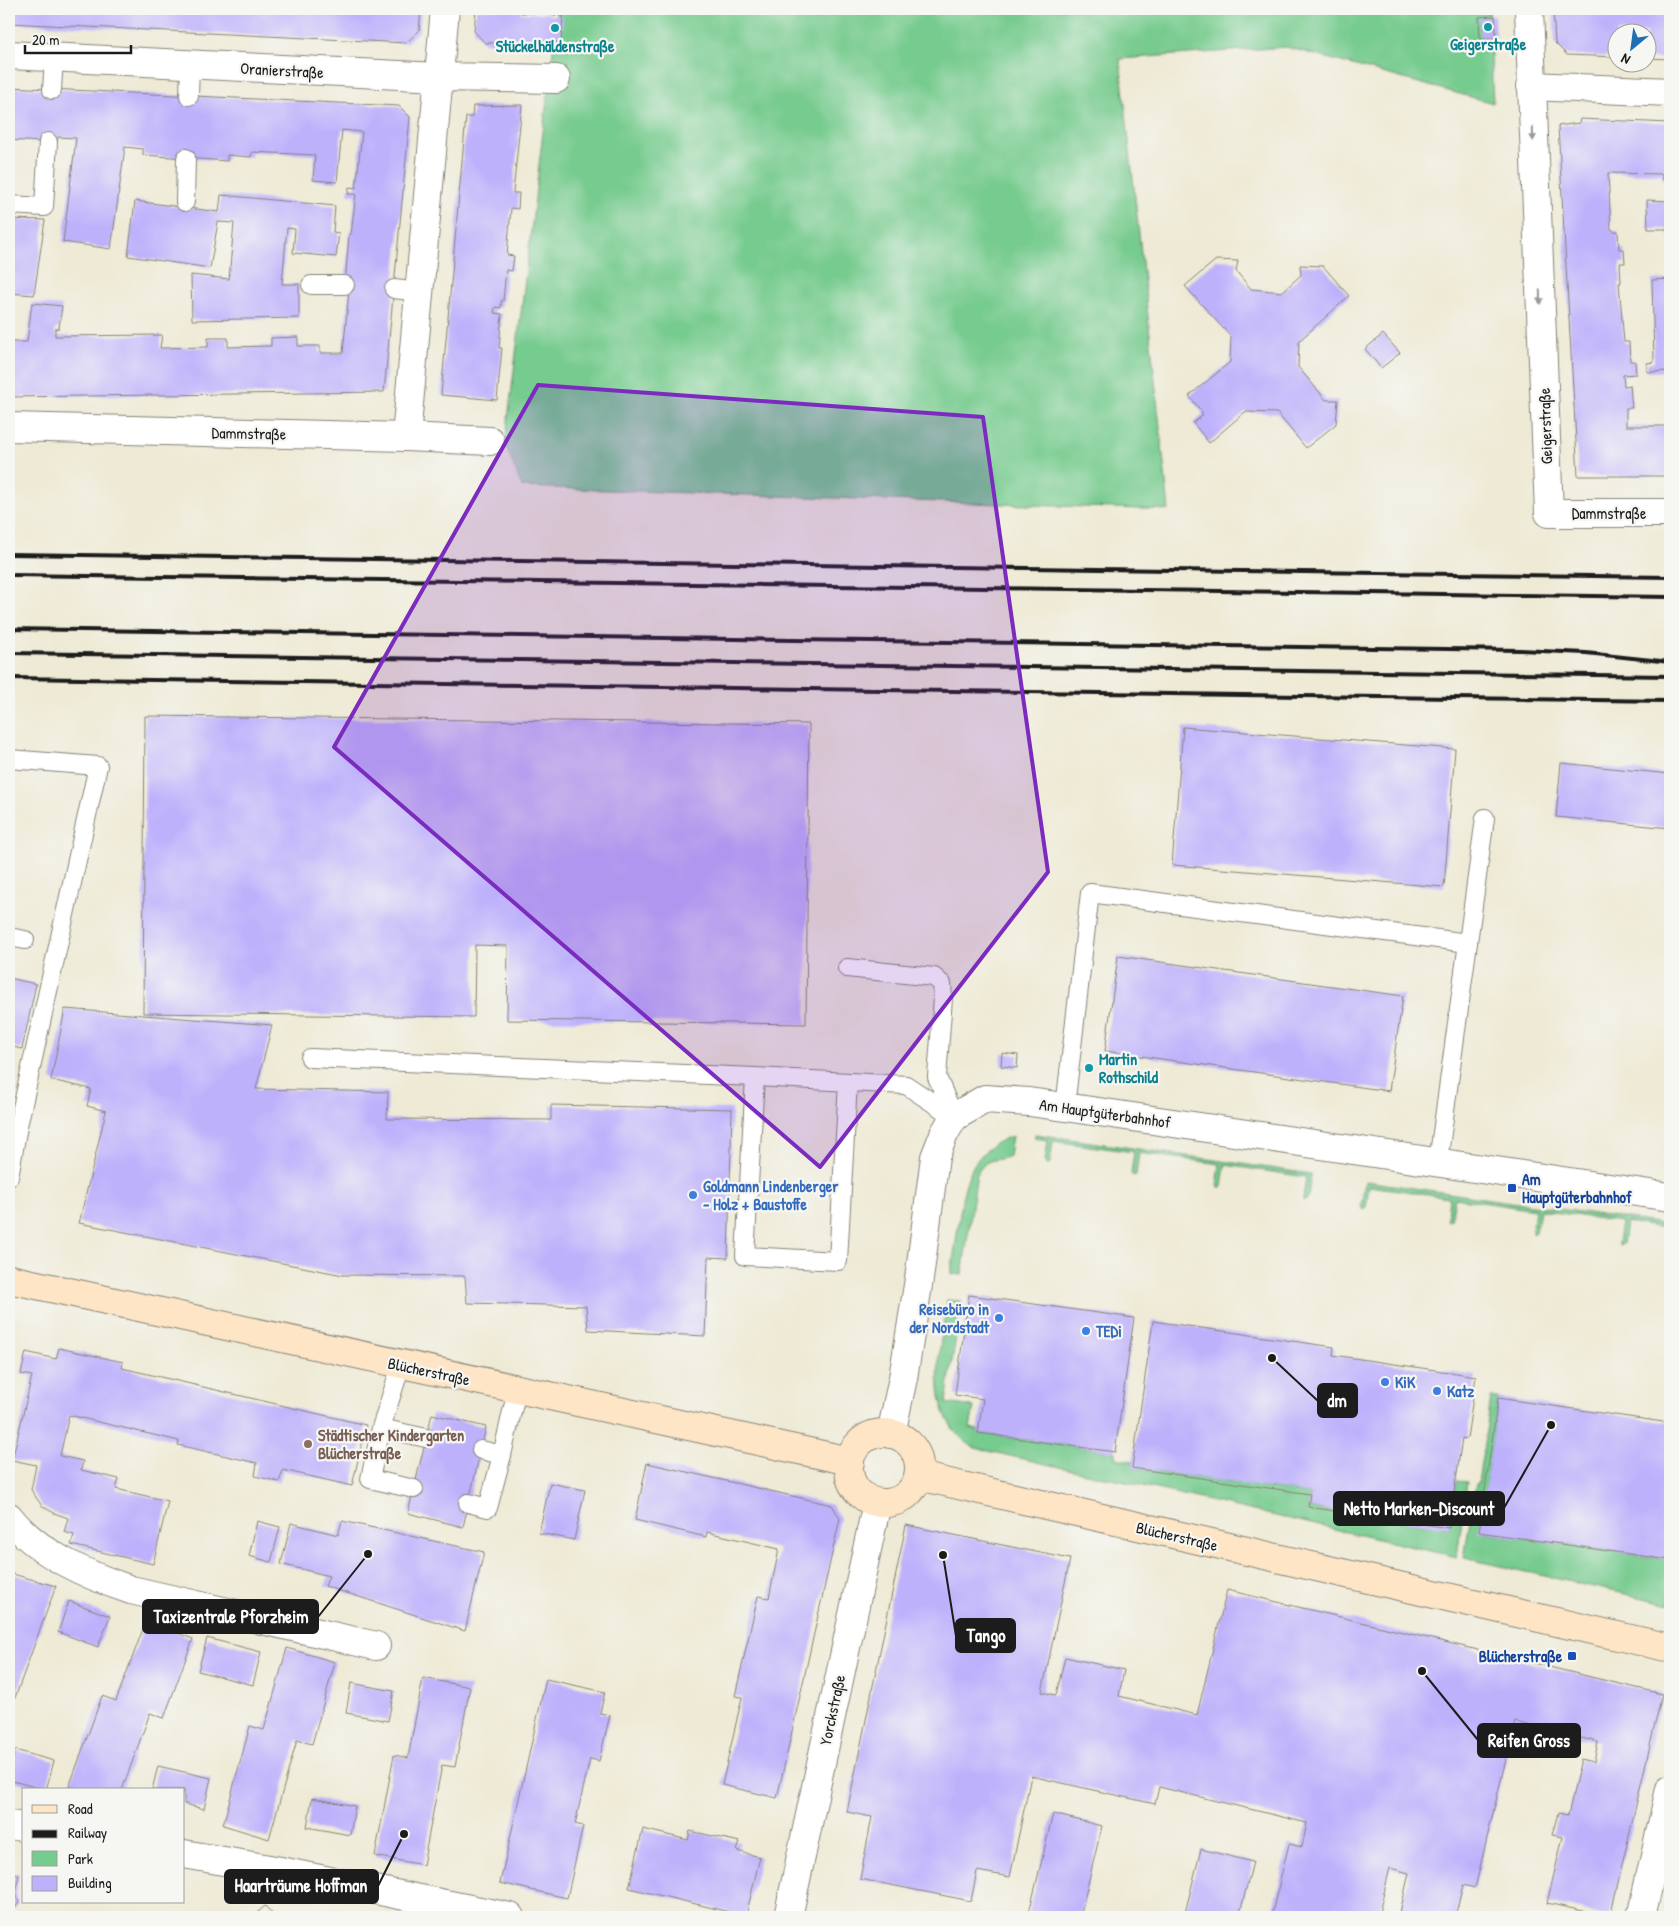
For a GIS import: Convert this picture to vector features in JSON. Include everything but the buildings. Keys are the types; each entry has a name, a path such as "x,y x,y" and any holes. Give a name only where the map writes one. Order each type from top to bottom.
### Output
{"main road":[{"name":"Blücherstraße","path":"9,1279 850,1461"},
{"path":"876,1434 891,1434 904,1439 914,1449 919,1462 919,1476 913,1488 903,1498 891,1503 877,1502 864,1497 855,1487 850,1475 850,1461 855,1449 865,1439 876,1434"},
{"name":"Blücherstraße","path":"919,1476 1670,1648"}],"street":[{"path":"406,437 407,291 438,77 445,9"},
{"name":"Geigerstraße","path":"1529,9 1549,513"},
{"name":"Oranierstraße","path":"9,55 190,66 438,77 556,79"},
{"path":"1532,86 1670,92"},
{"name":"Dammstraße","path":"9,427 406,437 490,441"},
{"name":"Dammstraße","path":"1549,513 1670,514"},
{"name":"Am Hauptgüterbahnhof","path":"954,1117 985,1099 1029,1102 1670,1198"},
{"path":"891,1434 903,1378 919,1279 935,1157 944,1134 954,1117"},
{"name":"Yorckstraße","path":"788,1917 877,1502"},
{"path":"12,1526 52,1554 77,1568 100,1579 131,1590 376,1646"},
{"path":"1640,1917 1670,1789"},
{"path":"9,1825 22,1827"},
{"path":"185,1854 275,1870 510,1917"}],"lane":[{"path":"52,90 54,57"},
{"path":"189,96 190,66"},
{"path":"9,205 44,207 48,142"},
{"path":"185,202 186,158"},
{"path":"311,285 344,285"},
{"path":"9,759 98,766 13,1125 9,1177"},
{"path":"1438,1162 1485,818"},
{"path":"1065,1107 1090,893 1468,943"},
{"path":"848,968 934,977 942,984 943,998 937,1077 954,1117"},
{"path":"310,1058 906,1085 954,1117"},
{"path":"755,1077 745,1256 838,1261 848,1082"},
{"path":"400,1365 381,1428 370,1479 414,1489"},
{"path":"468,1503 488,1508 517,1390"},
{"path":"381,1428 426,1438"},
{"path":"481,1450 502,1455"}],"highlighted area":[{"path":"538,385 983,417 1048,872 820,1167 334,747"}],"green space":[{"path":"558,9 1489,9 1493,103 1286,47 1120,59 1169,510 522,487 505,444"},
{"path":"1035,1134 1311,1174 1308,1199 1303,1200 1306,1177 1225,1165 1222,1187 1220,1189 1217,1186 1220,1164 1139,1153 1136,1175 1133,1176 1131,1174 1134,1152 1053,1141 1050,1163 1048,1164 1045,1162 1048,1140 1035,1138"},
{"path":"1012,1136 1009,1156 988,1162 977,1174 962,1275 951,1274 963,1193 967,1180 978,1159 987,1150 998,1142"},
{"path":"1365,1181 1670,1225 1670,1229 1626,1222 1623,1244 1619,1246 1621,1222 1540,1210 1534,1234 1532,1232 1535,1210 1455,1198 1451,1220 1448,1221 1449,1197 1369,1186 1366,1208 1364,1210 1361,1207"},
{"path":"947,1300 961,1301 946,1403 974,1407 970,1428 978,1430 978,1433 1115,1452 1115,1458 1133,1461 1133,1468 1310,1494 1308,1508 1449,1528 1456,1481 1467,1482 1457,1557 975,1448 958,1435 947,1419 941,1401 939,1360"},
{"path":"1491,1398 1498,1398 1480,1532 1670,1560 1670,1604 1464,1558"}],"railway":[{"path":"9,554 1670,577"},
{"path":"9,575 1670,597"},
{"path":"9,629 1520,650 1586,653 1670,662"},
{"path":"9,653 1670,676"},
{"path":"9,678 1670,701"}],"place":[{"name":"Geigerstraße","path":"1488,27"},
{"name":"Stückelhäldenstraße","path":"555,28"},
{"name":"Martin Rothschild","path":"1089,1068"},
{"name":"Am Hauptgüterbahnhof","path":"1512,1188"},
{"name":"Goldmann Lindenberger - Holz + Baustoffe","path":"693,1195"},
{"name":"Reisebüro in der Nordstadt","path":"999,1318"},
{"name":"TEDi","path":"1086,1331"},
{"name":"dm","path":"1272,1358"},
{"name":"KiK","path":"1385,1382"},
{"name":"Katz","path":"1437,1391"},
{"name":"Netto Marken-Discount","path":"1551,1425"},
{"name":"Städtischer Kindergarten Blücherstraße","path":"308,1444"},
{"name":"Taxizentrale Pforzheim","path":"368,1554"},
{"name":"Tango","path":"943,1555"},
{"name":"Blücherstraße","path":"1572,1656"},
{"name":"Reifen Gross","path":"1422,1671"},
{"name":"Haarträume Hoffman","path":"404,1834"}]}
